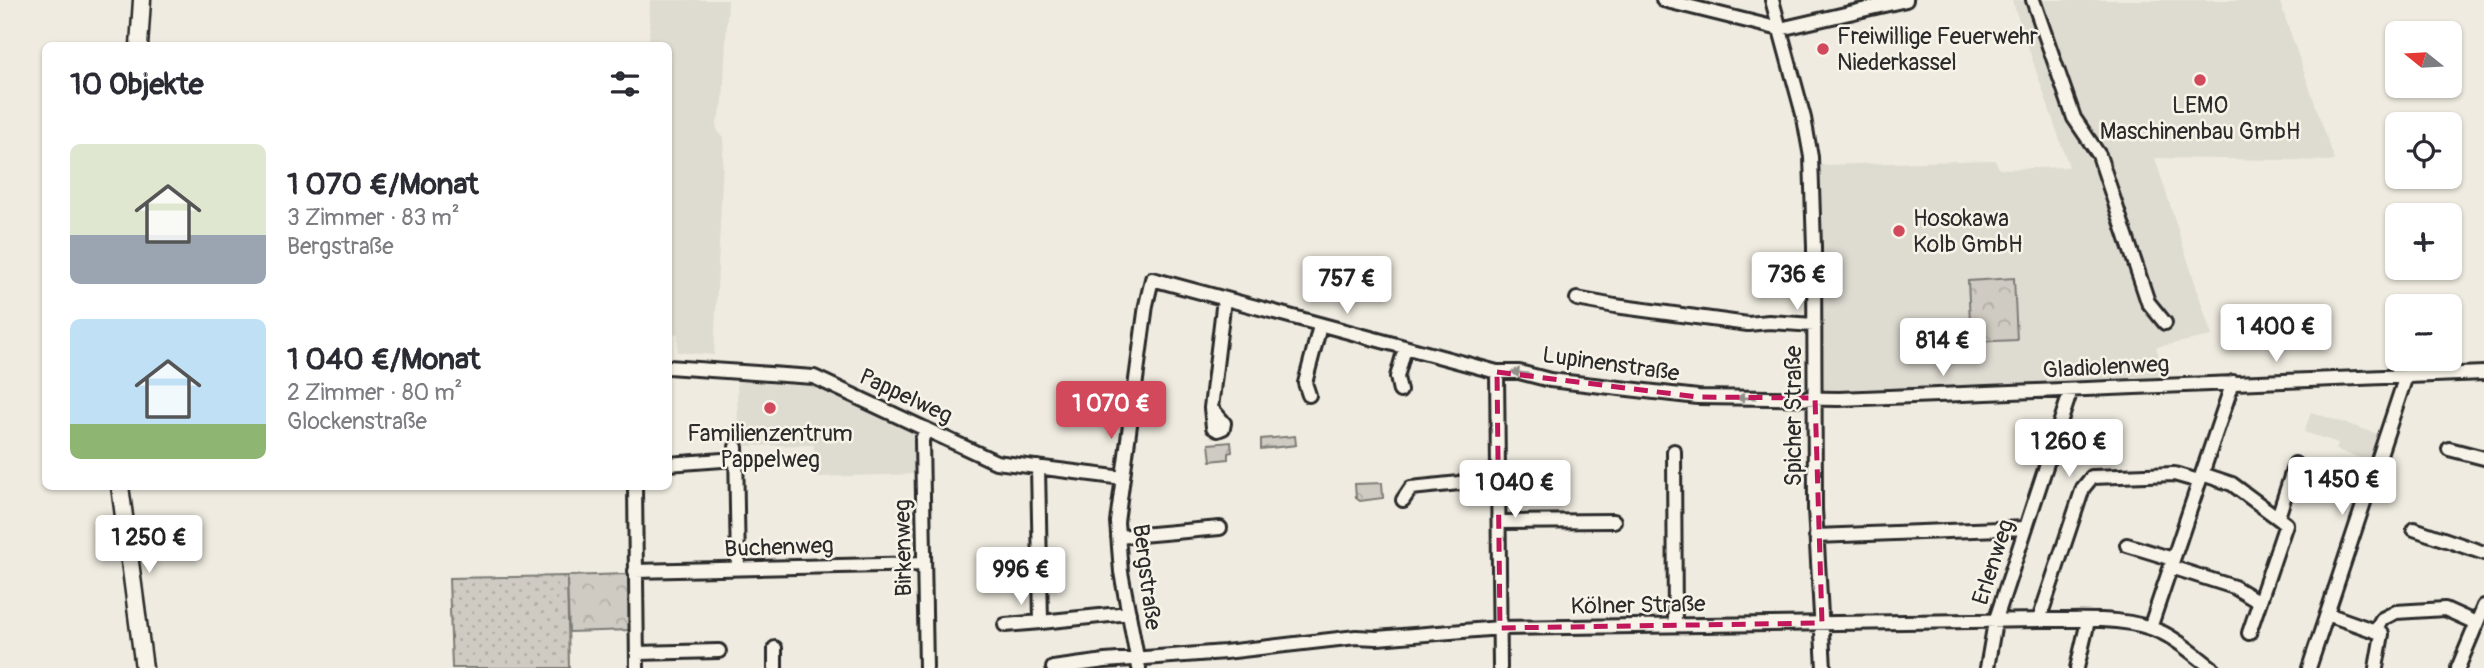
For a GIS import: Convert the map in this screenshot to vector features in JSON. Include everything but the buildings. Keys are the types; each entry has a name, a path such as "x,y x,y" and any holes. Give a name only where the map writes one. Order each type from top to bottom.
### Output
{"main road":[{"path":"139,42 142,0"},
{"path":"122,490 144,668"}],"street":[{"path":"1663,0 1780,29 1906,0"},
{"name":"Spicher Straße","path":"1772,0 1804,118 1811,157 1816,536 1824,668"},
{"path":"2034,0 2074,118 2099,155 2148,302 2165,323"},
{"name":"Bergstraße","path":"1138,664 1117,522 1146,305 1152,279 1189,290"},
{"name":"Lupinenstraße","path":"1189,290 1497,372 1519,372 1550,380 1698,397 1815,398"},
{"path":"1212,408 1224,299"},
{"path":"1577,299 1748,324 1769,322 1814,325"},
{"path":"1309,395 1305,383 1320,326"},
{"path":"1400,391 1397,377 1405,348"},
{"name":"Pappelweg","path":"672,367 814,377 996,462 1123,478"},
{"path":"1497,372 1500,668"},
{"name":"Gladiolenweg","path":"1815,398 2484,373"},
{"path":"2309,668 2406,376"},
{"path":"2150,628 2233,382"},
{"name":"Erlenweg","path":"1987,668 1995,622 2071,390"},
{"name":"Birkenweg","path":"926,429 922,440 926,668"},
{"path":"2449,449 2484,458"},
{"path":"1674,451 1675,625"},
{"path":"672,463 736,453 738,569"},
{"path":"2278,516 2295,464"},
{"path":"1038,467 1041,622"},
{"path":"2039,620 2083,488 2092,477 2174,474 2232,484 2286,524 2249,633"},
{"path":"1403,500 1411,488 1498,479"},
{"path":"635,490 637,668"},
{"path":"1499,522 1614,521"},
{"path":"1118,537 1220,528"},
{"path":"1816,536 2026,528"},
{"path":"2414,529 2484,553"},
{"path":"2127,545 2234,587 2259,602"},
{"name":"Buchenweg","path":"635,571 924,564"},
{"path":"2458,668 2484,606"},
{"path":"2375,631 2382,620 2396,612 2445,609 2476,623"},
{"path":"1005,625 1129,613"},
{"path":"2327,614 2382,634 2376,668"},
{"name":"Kölner Straße","path":"1053,668 1138,664 1356,637 1377,638 1500,628 2039,620 2121,622 2150,628 2177,641 2212,668"},
{"path":"2077,668 2088,621"},
{"path":"775,648 775,668"},
{"path":"637,653 719,651"}],"highlighted area":[{"path":"1497,372 1698,397 1815,398 1822,623 1500,628"}],"shaded area":[{"path":"650,0 728,0 723,102 716,126 724,137 714,355 677,352 678,334 672,333 672,42 649,42"},
{"path":"2012,0 2279,0 2335,161 2155,158 2212,336 2156,347 2166,380 1824,393 1820,165 1995,160 1999,169 2069,167"},
{"path":"737,375 813,379 918,428 919,474 815,477 814,445 738,446"},
{"path":"2311,412 2381,435 2372,462 2336,450 2338,443 2304,432"}],"green space":[{"path":"2014,278 2017,340 1971,342 1968,281"},
{"path":"1295,436 1296,445 1261,449 1261,439"},
{"path":"1231,442 1232,452 1228,453 1228,459 1211,461 1209,444"},
{"path":"1382,483 1383,498 1360,501 1356,498 1355,484"},
{"path":"627,574 631,630 569,632 567,576"},
{"path":"567,576 569,668 452,668 449,578"}],"place":[{"name":"Freiwillige Feuerwehr Niederkassel","path":"1823,49"},
{"name":"LEMO Maschinenbau GmbH","path":"2200,80"},
{"name":"Hosokawa Kolb GmbH","path":"1899,231"},
{"name":"Familienzentrum Pappelweg","path":"770,408"}]}
